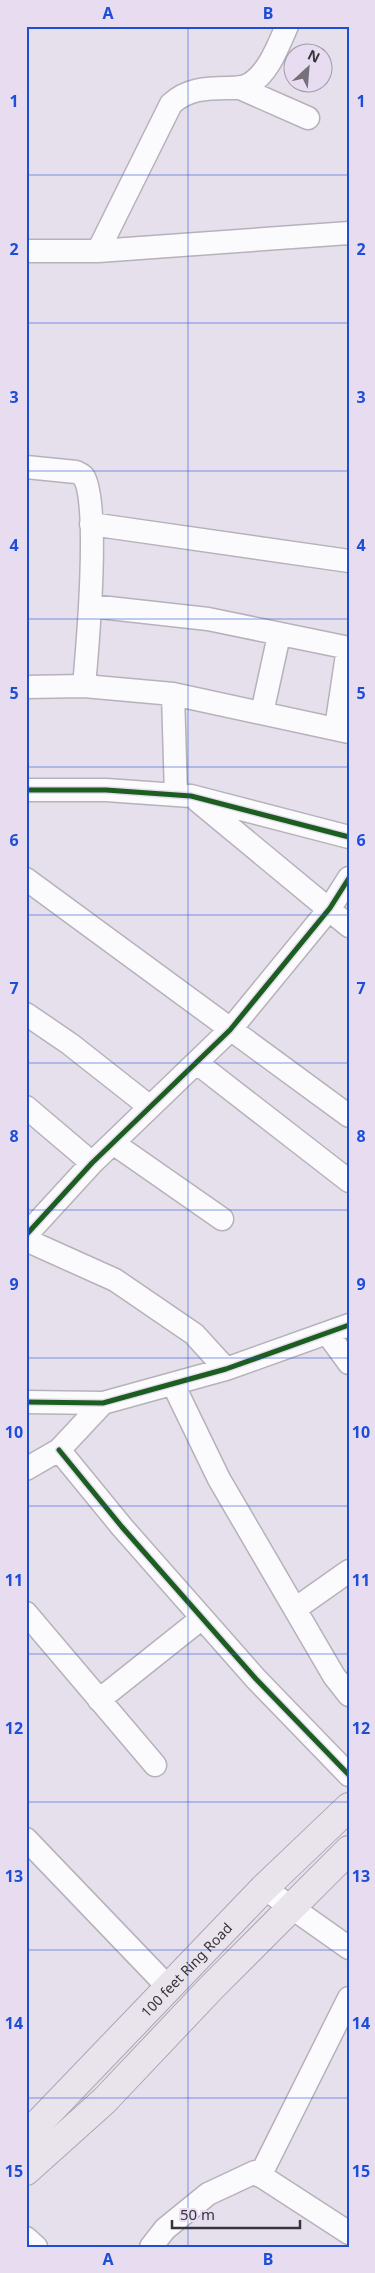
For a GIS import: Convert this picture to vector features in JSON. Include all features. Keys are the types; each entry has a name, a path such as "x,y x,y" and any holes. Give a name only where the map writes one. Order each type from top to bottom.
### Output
{"main road":[{"name":"100 feet Ring Road","path":"26,2136 264,1888 349,1807"},
{"path":"26,2171 104,2100 211,1988 349,1850"}],"street":[{"path":"98,251 170,104 180,96 194,91 240,88 250,84 263,72 287,26"},
{"path":"240,88 308,118"},
{"path":"26,251 98,251 349,233"},
{"path":"26,467 76,472 83,476 87,491 91,524 91,606 84,686"},
{"path":"91,524 349,561"},
{"path":"26,687 84,686 173,694 342,730 348,648 208,619 91,606"},
{"path":"262,714 279,635"},
{"path":"173,694 184,795 330,908 349,926"},
{"path":"26,790 106,790 184,795 349,837"},
{"path":"26,1235 92,1162 230,1030 330,908 349,878"},
{"path":"26,879 349,1116"},
{"path":"26,1014 70,1044 150,1107"},
{"path":"197,1063 349,1181"},
{"path":"26,1106 92,1162"},
{"path":"113,1143 222,1219"},
{"path":"26,1240 115,1280 194,1334 226,1369"},
{"path":"26,1402 103,1403 226,1369 349,1325"},
{"path":"327,1333 349,1363"},
{"path":"173,1384 218,1480 334,1676 349,1694"},
{"path":"26,1468 59,1450 103,1403"},
{"path":"59,1450 122,1527 284,1710 323,1746 349,1775"},
{"path":"295,1610 349,1571"},
{"path":"26,1613 155,1766"},
{"path":"99,1700 202,1618"},
{"path":"26,1839 168,1987"},
{"path":"264,1888 349,1948"},
{"path":"260,2176 349,1998"},
{"path":"151,2247 165,2230 208,2194 255,2172 349,2233"},
{"path":"26,2238 36,2247"}],"cycle path":[{"path":"26,790 106,790 191,796 349,837"},
{"path":"26,1235 92,1163 230,1030 330,908 349,878"},
{"path":"26,1402 103,1403 226,1369 349,1325"},
{"path":"59,1450 122,1527 256,1679 349,1775"}]}
